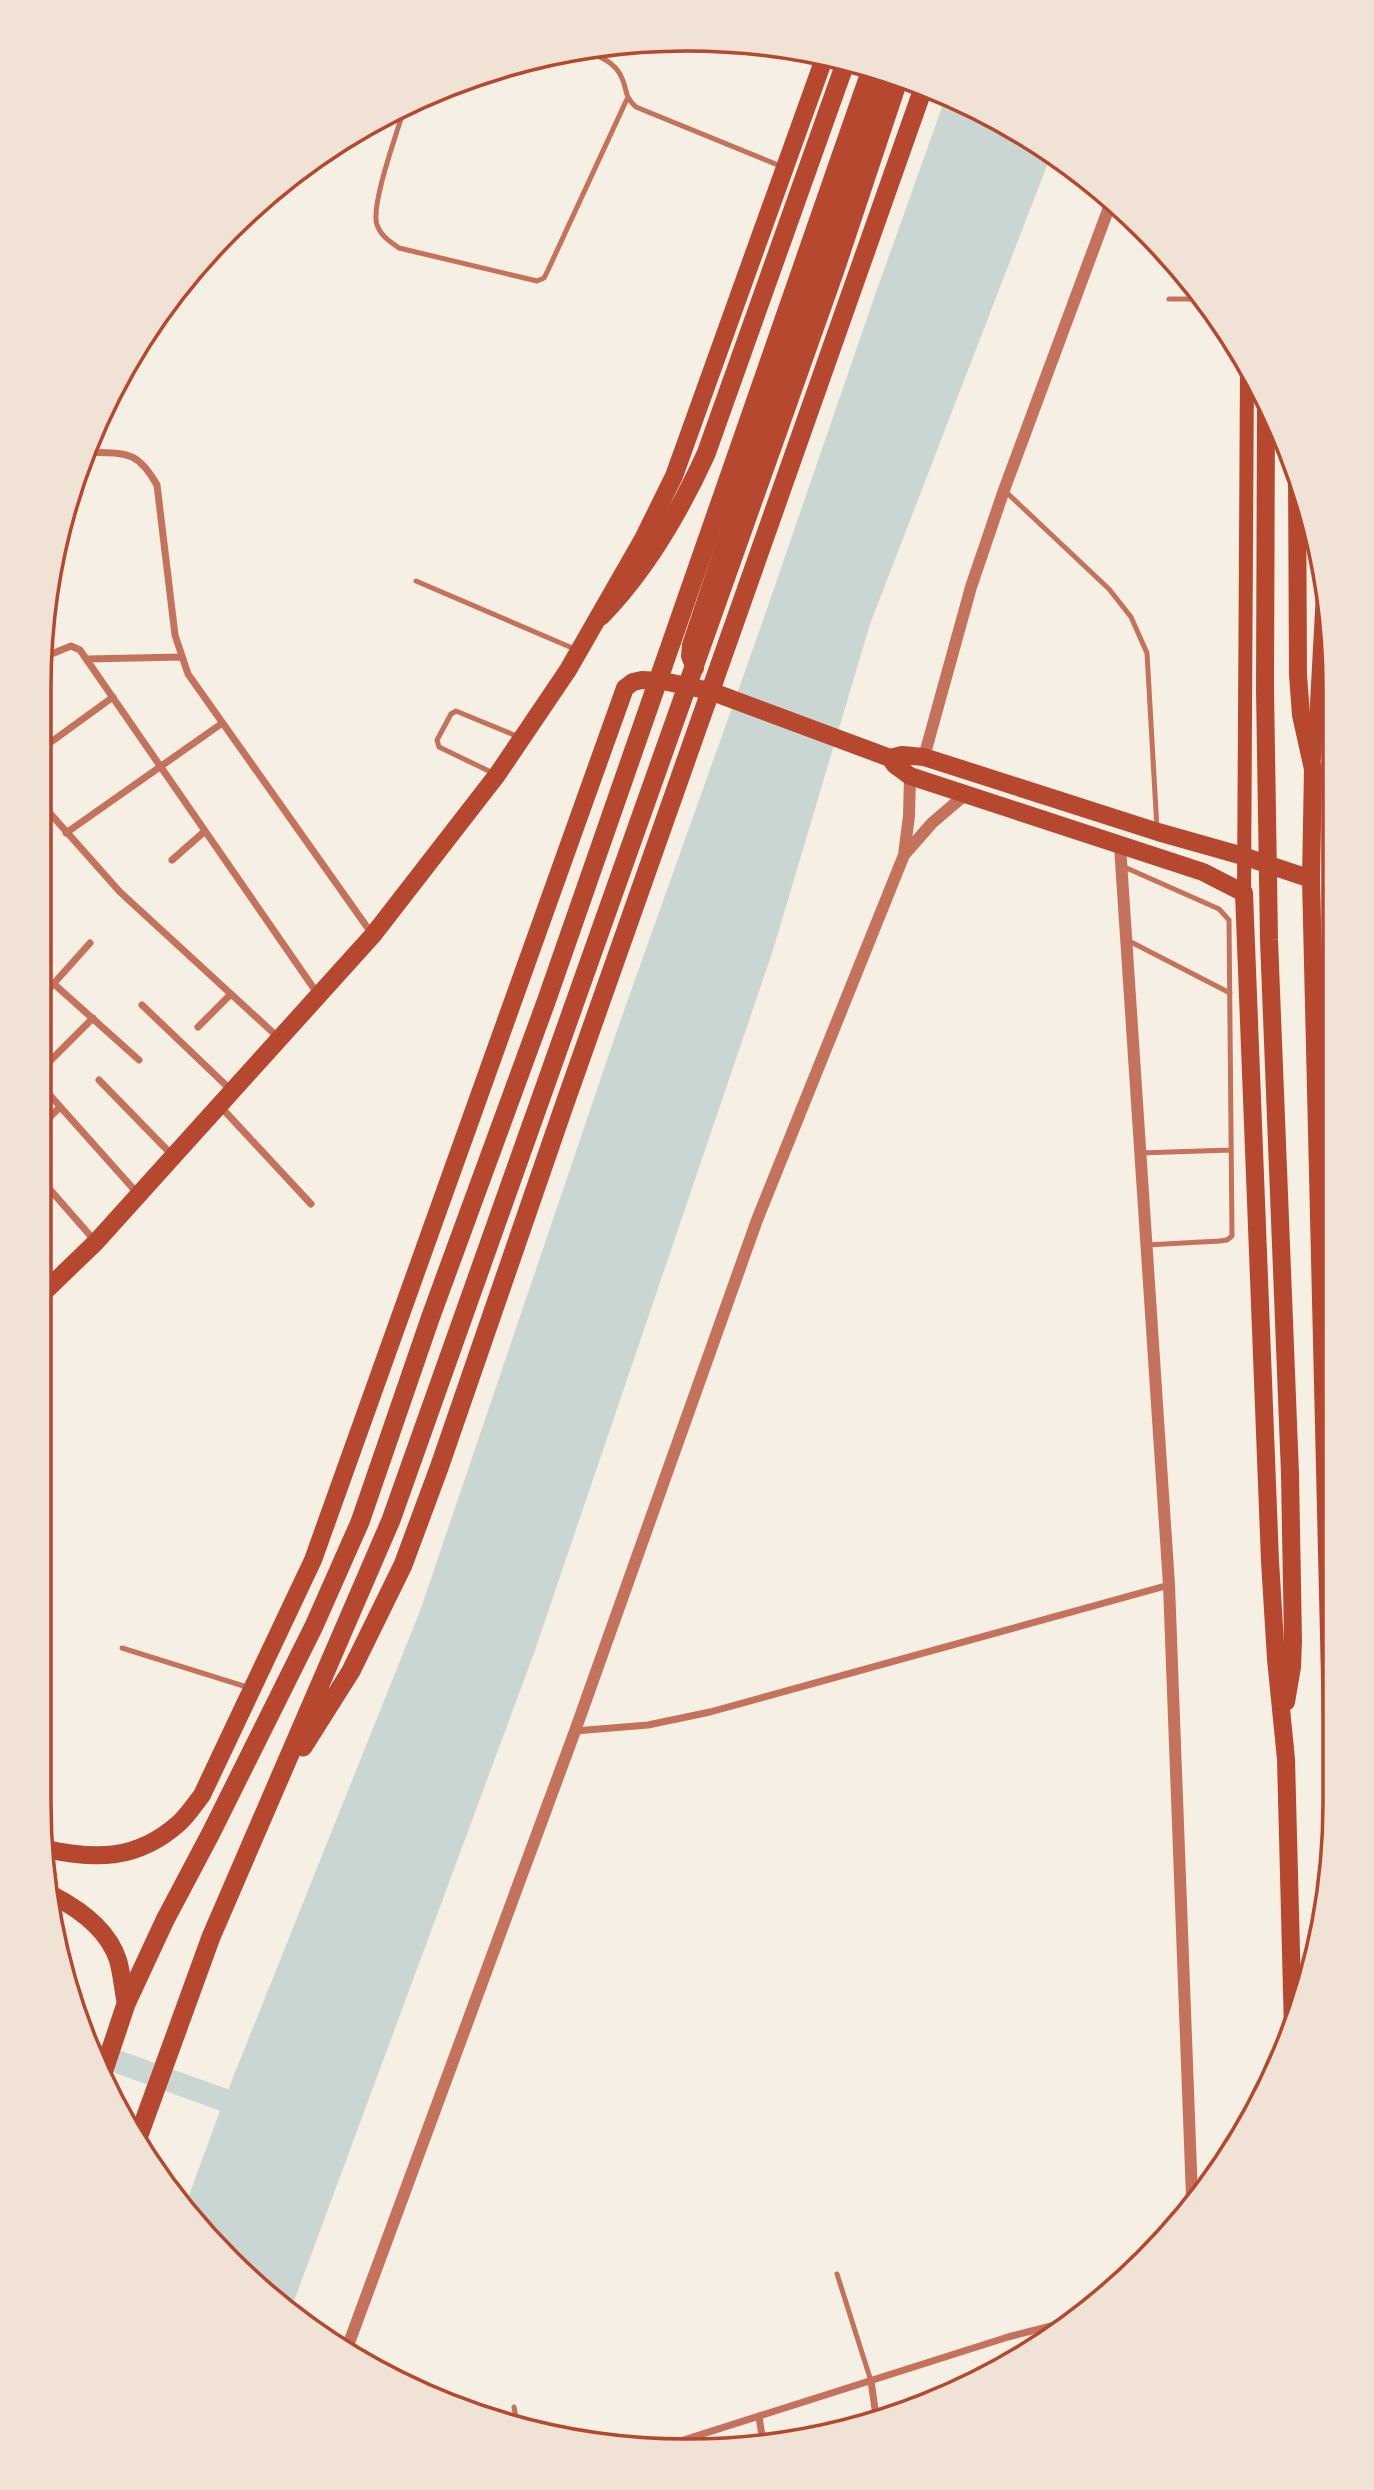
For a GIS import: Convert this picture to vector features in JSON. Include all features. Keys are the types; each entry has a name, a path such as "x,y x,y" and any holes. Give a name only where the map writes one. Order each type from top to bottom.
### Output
{"highway":[{"path":"601,616 642,569 693,482 706,454 843,70"},
{"path":"106,2063 125,2009 165,1920 277,1701 339,1574 360,1522 431,1316 546,1002 868,77"},
{"path":"141,2129 211,1937 391,1520 835,270 896,87"},
{"path":"281,1779 351,1671 403,1565 921,96"}],"main road":[{"path":"51,1285 96,1242 373,936 497,775 580,651 674,476 822,65"},
{"path":"710,691 694,666 690,656 691,645 880,81"},
{"path":"1247,385 1244,893 1270,1561 1286,1759 1292,1998"},
{"path":"1266,424 1265,689 1269,926 1290,1474 1293,1641 1292,1667 1283,1720"},
{"path":"1297,507 1298,675 1301,715 1313,769"},
{"path":"1321,632 1313,769 1311,879 1323,1328"},
{"path":"53,1850 78,1856 115,1856 149,1844 179,1823 202,1795 290,1613 330,1517 625,688 642,680 663,681 733,697 890,758 902,755 924,757 1311,879"},
{"path":"890,758 910,776 1203,872 1244,893"},
{"path":"1162,833 1162,859"},
{"path":"58,1898 95,1924 112,1947 118,1961 125,2009"}],"street":[{"path":"924,757 971,587 1108,210"},
{"path":"96,453 126,454 146,466 157,485 175,635 188,674 373,936"},
{"path":"54,653 66,646 76,647 87,659 319,997"},
{"path":"87,659 181,657"},
{"path":"51,742 113,696"},
{"path":"66,833 222,724"},
{"path":"349,2341 575,1731 757,1220 904,855 910,776"},
{"path":"904,855 932,823 966,794"},
{"path":"51,815 120,892 281,1039"},
{"path":"172,860 205,831"},
{"path":"1120,846 1169,1585 1192,2190"},
{"path":"51,987 90,943"},
{"path":"54,984 139,1060"},
{"path":"198,1027 231,993"},
{"path":"142,1005 232,1092"},
{"path":"51,1060 93,1018"},
{"path":"99,1080 174,1157"},
{"path":"51,1097 139,1195"},
{"path":"220,1106 311,1204"},
{"path":"51,1116 60,1107"},
{"path":"51,1191 96,1242"},
{"path":"575,1731 648,1725 710,1712 1169,1585"},
{"path":"687,2439 1008,2337 1047,2327"},
{"path":"871,2381 875,2410"},
{"path":"759,2417 762,2435"}],"lane":[{"path":"599,57 616,68 622,77 627,99 636,107 785,169"},
{"path":"401,118 376,204 376,222 384,238 399,248 537,281 544,278 548,270 627,99"},
{"path":"1169,299 1191,299"},
{"path":"1004,491 1108,589 1131,617 1147,653 1162,833"},
{"path":"416,581 580,651"},
{"path":"497,775 439,747 436,740 451,714 456,711 522,738"},
{"path":"1121,865 1225,914 1229,920 1232,1236 1220,1241 1146,1245"},
{"path":"1126,940 1230,993"},
{"path":"1140,1153 1231,1150"},
{"path":"122,1648 253,1688"},
{"path":"838,2274 871,2381"},
{"path":"514,2407 516,2416"}],"shaded area":[{"path":"943,105 1005,136 1048,163 870,624 773,950 534,1653 293,2303 237,2253 188,2198 224,2100 420,1611 621,1019"}],"waterway":[{"path":"104,2057 224,2100"}]}
